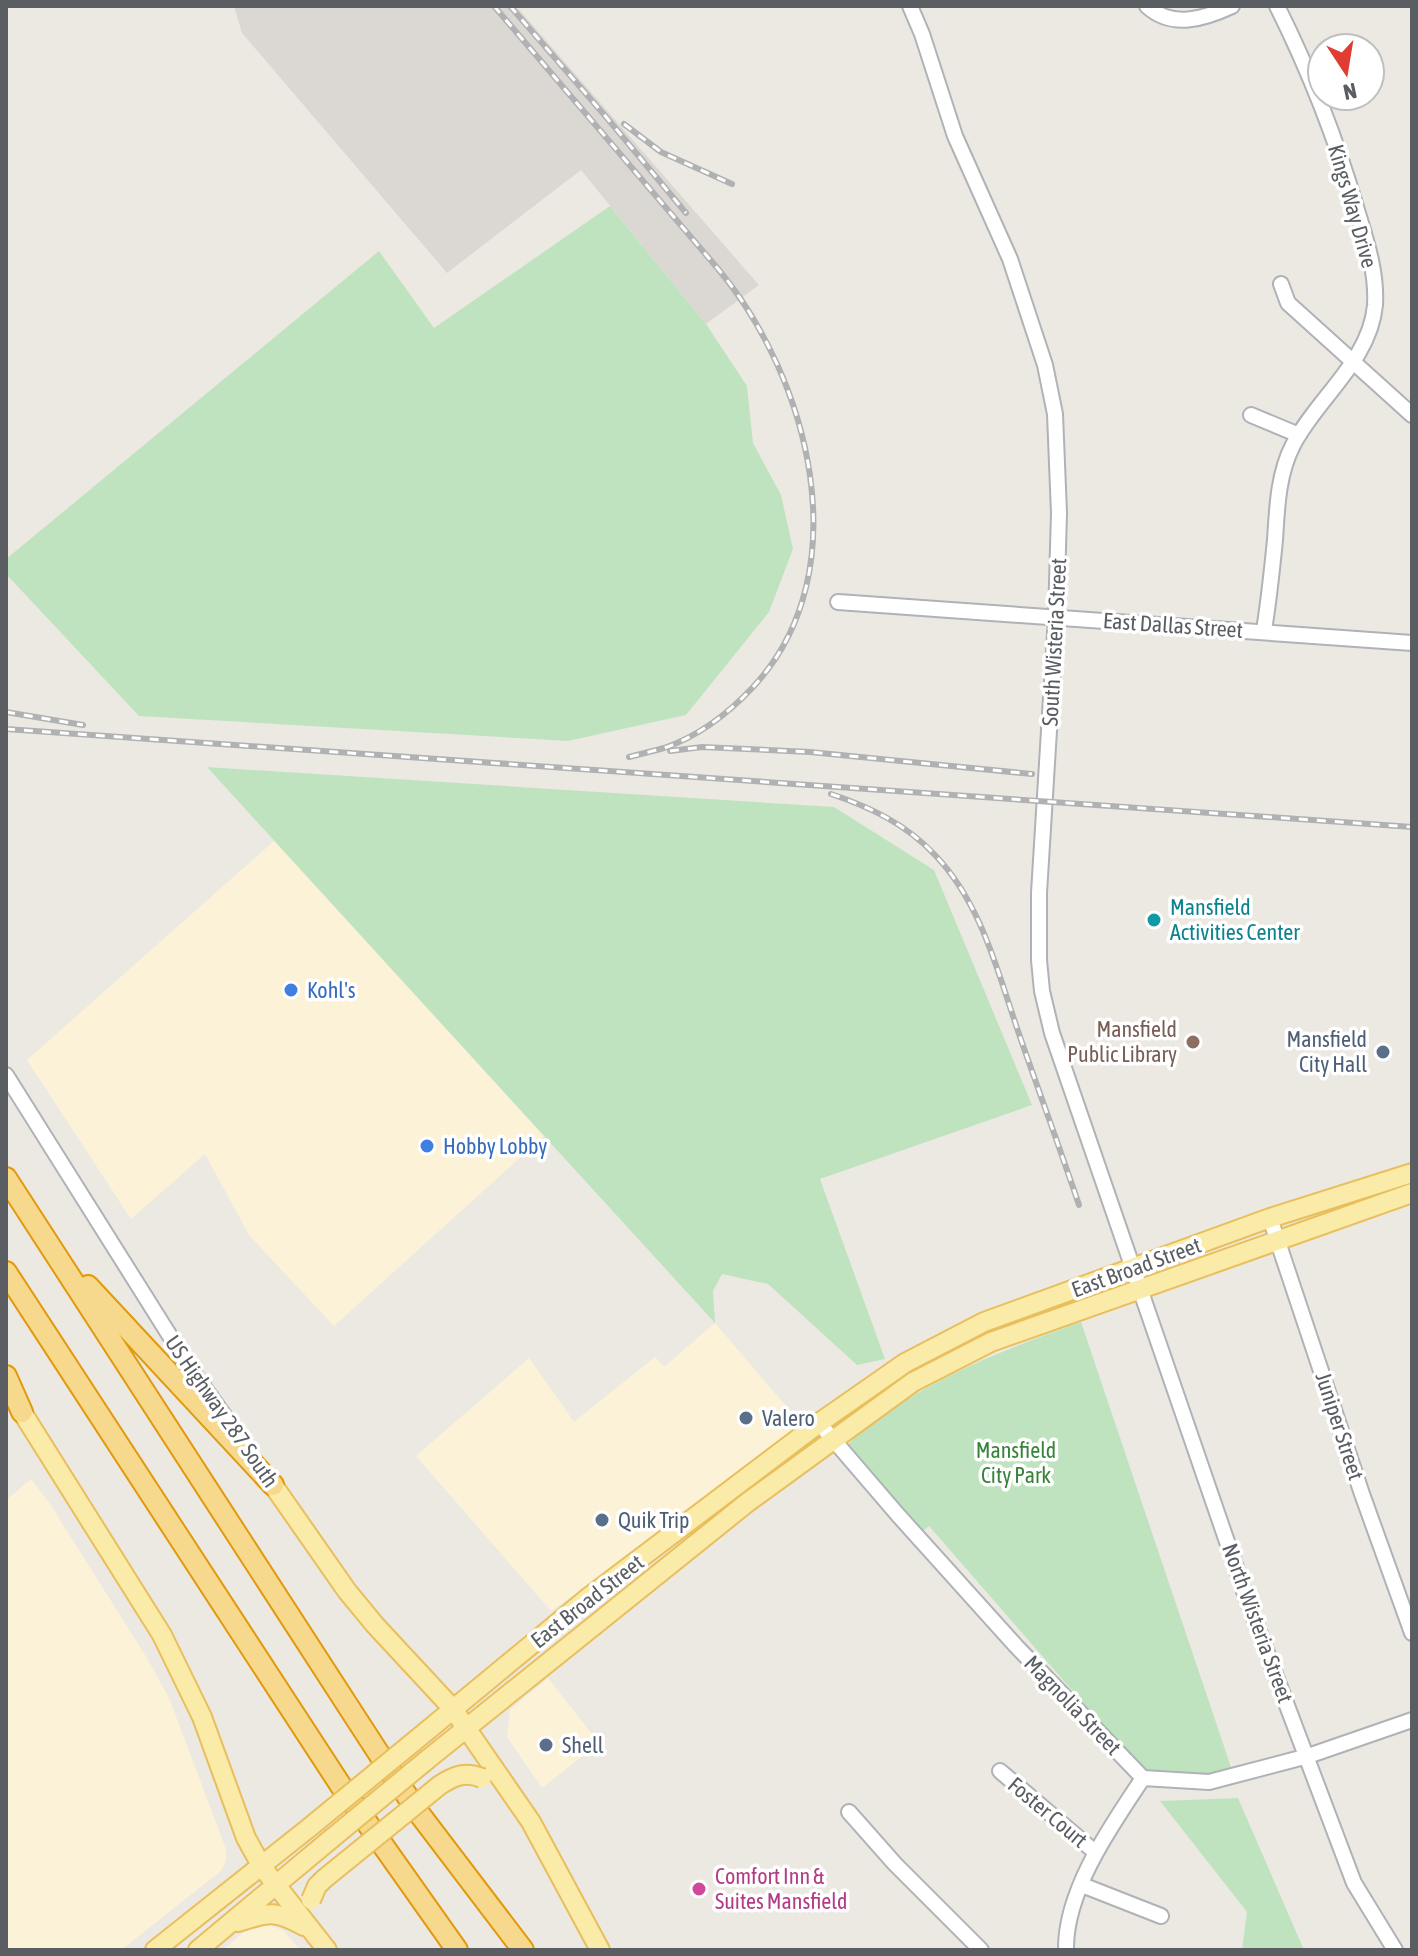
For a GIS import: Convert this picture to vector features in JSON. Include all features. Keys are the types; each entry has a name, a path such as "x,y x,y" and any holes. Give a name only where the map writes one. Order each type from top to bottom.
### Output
{"highway":[{"path":"6,1178 381,1757 418,1812 523,1950"},
{"path":"52,1248 273,1485"},
{"path":"6,1272 341,1786 457,1950"},
{"path":"6,1376 22,1412"}],"main road":[{"name":"East Broad Street","path":"155,1950 262,1867 589,1597 819,1423 905,1363 984,1322 1270,1218 1412,1173"},
{"name":"East Broad Street","path":"198,1950 466,1727 748,1502 913,1382 991,1342 1412,1193"},
{"path":"984,1322 991,1342"},
{"path":"905,1363 913,1382"},
{"path":"22,1412 167,1645 202,1717 246,1838 262,1867 327,1950"},
{"name":"US Highway 287 South","path":"273,1485 347,1591 466,1727 522,1808 600,1950"},
{"path":"735,1487 748,1502"},
{"path":"589,1597 605,1617"},
{"path":"427,1681 442,1687 460,1688 499,1670"},
{"path":"308,1929 311,1900 317,1886 454,1776 466,1774 482,1778 522,1808"},
{"path":"224,1894 236,1875 246,1838"},
{"path":"228,1926 263,1913 273,1913 284,1915 308,1929"}],"street":[{"name":"South Wisteria Street","path":"910,6 955,136 1010,259 1045,365 1055,414 1059,474 1056,617 1039,893 1042,991 1052,1033 1140,1288"},
{"path":"1147,6 1155,13 1185,21 1232,6"},
{"name":"Kings Way Drive","path":"1264,630 1284,468 1305,423 1353,363 1375,307 1374,278 1366,241 1343,162 1308,68 1277,6"},
{"path":"1281,284 1288,303 1412,415"},
{"path":"1251,415 1299,435"},
{"name":"East Dallas Street","path":"838,602 1264,630 1412,643"},
{"name":"US Highway 287 South","path":"6,1075 190,1368 273,1485"},
{"name":"Juniper Street","path":"1270,1218 1412,1633"},
{"name":"North Wisteria Street","path":"1140,1288 1246,1597 1354,1883 1395,1950"},
{"path":"6,1388 22,1412"},
{"name":"Magnolia Street","path":"819,1423 1016,1646 1143,1778"},
{"path":"1066,1950 1069,1922 1095,1852 1143,1778 1209,1782 1308,1756 1412,1720"},
{"name":"Foster Court","path":"1000,1771 1095,1852"},
{"path":"849,1812 895,1864 981,1950"},
{"path":"1082,1885 1161,1916"}],"shaded area":[{"path":"234,6 516,6 759,285 706,324 581,170 447,273 242,33"},
{"path":"274,841 544,1136 334,1326 249,1235 205,1154 131,1219 27,1060"},
{"path":"715,1323 802,1425 705,1501 551,1611 416,1456 529,1358 574,1422 655,1357 664,1367"},
{"path":"31,1479 147,1658 169,1698 226,1849 226,1860 221,1871 121,1950 6,1950 6,1500"},
{"path":"548,1678 599,1743 542,1788 507,1737 510,1710"},
{"path":"266,1924 284,1931 300,1950 223,1950 245,1931"}],"green space":[{"path":"610,206 706,324 747,386 753,443 781,495 793,549 769,612 686,715 568,741 139,716 6,574 6,559 379,251 434,328"},
{"path":"207,767 834,807 934,870 1032,1105 820,1179 885,1359 857,1365 768,1284 722,1274 713,1291 715,1323"},
{"name":"Mansfield City Park","path":"1081,1322 1232,1770 1182,1776 1144,1773 929,1526 912,1540 847,1445 873,1423 928,1387 987,1358"},
{"path":"1238,1798 1304,1950 1242,1950 1247,1912 1160,1801"}],"railway":[{"path":"494,6 719,270 751,314 777,365 798,419 810,476 813,533 806,588 787,640 754,686 713,722 677,743 629,757"},
{"path":"510,6 686,213"},
{"path":"624,124 661,152 732,184"},
{"path":"6,712 83,725"},
{"path":"6,729 1412,827"},
{"path":"670,751 702,747 810,752 1032,774"},
{"path":"831,794 873,811 912,834 935,855 964,894 995,961 1079,1205"}],"place":[{"name":"Mansfield Activities Center","path":"1154,920"},
{"name":"Kohl's","path":"291,990"},
{"name":"Mansfield Public Library","path":"1193,1042"},
{"name":"Mansfield City Hall","path":"1383,1052"},
{"name":"Hobby Lobby","path":"427,1146"},
{"name":"Valero","path":"746,1418"},
{"name":"Quik Trip","path":"602,1520"},
{"name":"Shell","path":"546,1745"},
{"name":"Comfort Inn & Suites Mansfield","path":"699,1889"}]}
